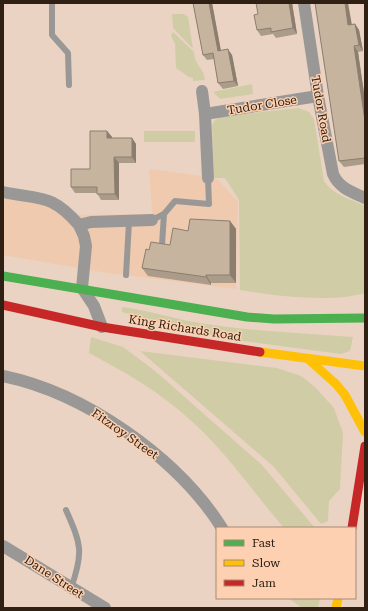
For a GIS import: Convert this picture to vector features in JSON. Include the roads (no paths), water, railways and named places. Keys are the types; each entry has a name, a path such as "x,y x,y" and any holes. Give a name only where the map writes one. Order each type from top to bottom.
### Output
{"main road":[{"name":"King Richards Road","path":"3,276 254,317 274,319 365,318"},
{"name":"King Richards Road","path":"3,304 102,327 308,359 365,366"},
{"path":"308,359 336,384 345,395 365,432"},
{"path":"352,527 365,446"}],"street":[{"name":"Tudor Road","path":"304,3 318,96 335,178 345,189 365,198"},
{"path":"202,92 205,114 208,178"},
{"name":"Tudor Close","path":"205,114 318,96"},
{"path":"3,192 48,199 60,206 80,225 86,246 82,288 94,306 102,327"},
{"path":"80,225 91,222 129,222 152,220"},
{"name":"Fitzroy Street","path":"3,376 22,380 64,396 93,410 120,427 150,449 176,473 206,505 221,527"},
{"name":"Dane Street","path":"3,546 37,565 71,588 105,608"}],"lane":[{"path":"52,3 52,35 68,53 69,85"},
{"path":"152,220 164,214 175,201 208,204 208,178"},
{"path":"162,245 164,214"},
{"path":"126,275 129,222"},
{"path":"66,510 76,532 80,555 79,565 71,588"}]}
